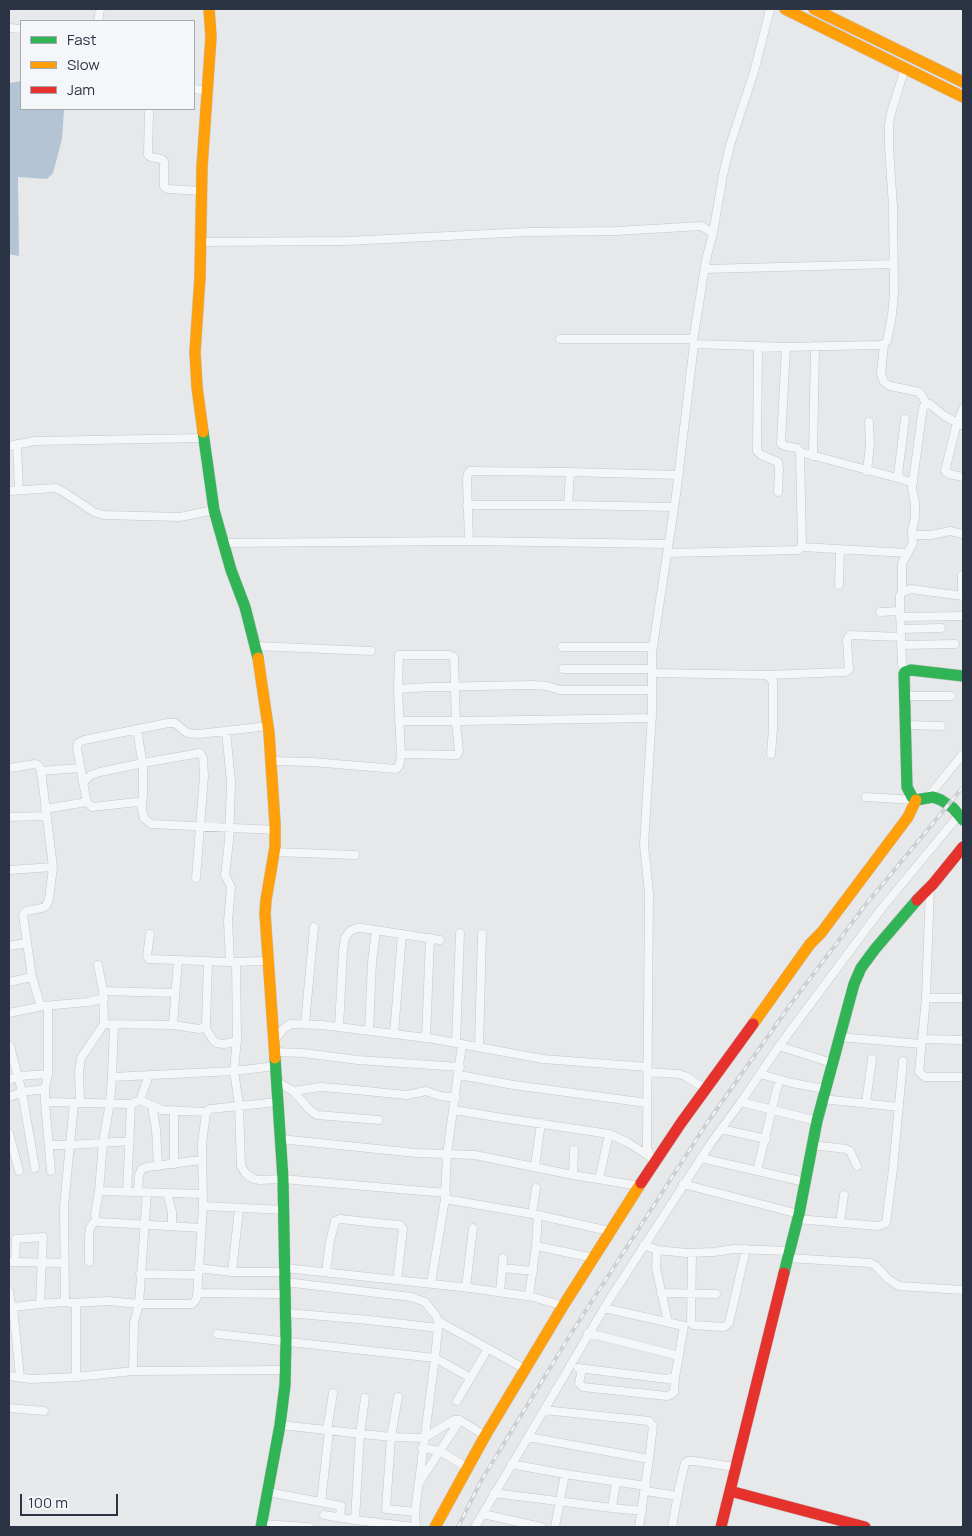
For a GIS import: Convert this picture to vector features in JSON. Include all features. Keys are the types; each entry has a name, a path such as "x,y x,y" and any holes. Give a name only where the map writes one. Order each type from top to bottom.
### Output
{"main road":[{"path":"209,9 212,31 207,91 195,352 199,410 214,510 256,646 272,761 275,830 274,852 266,900 267,961 283,1179 286,1340 285,1385 280,1424 262,1526"},
{"path":"785,9 963,98"},
{"path":"814,9 963,82"},
{"path":"961,817 953,808 941,800 933,797 916,800 912,798 907,787 905,672 911,670 963,676"},
{"path":"435,1527 466,1467 609,1231 640,1186 651,1160 706,1088 810,944 821,933 876,862 908,817 916,800"},
{"path":"724,1527 735,1467 798,1217 817,1121 854,984 860,968 875,949 963,847"},
{"path":"730,1491 865,1527"}],"street":[{"path":"651,1160 647,1148 649,893 644,845 652,718 653,647 679,475 704,269 730,145 754,72 770,9"},
{"path":"905,68 889,125 894,264 892,314 889,336 884,344 881,374 884,382 890,386 919,392 926,405 922,417 912,491 915,498 912,545 902,563 900,614 902,664 905,672"},
{"path":"195,89 207,91"},
{"path":"149,112 148,154 151,157 164,161 164,187 168,189 202,191"},
{"path":"201,242 346,241 701,226 713,232"},
{"path":"704,269 894,264"},
{"path":"560,339 691,339 694,342 786,347 884,344"},
{"path":"758,346 757,451 761,455 778,462 780,469 778,492"},
{"path":"813,456 816,346"},
{"path":"786,347 781,444 797,448 800,452 813,456 913,483"},
{"path":"926,405 932,405 943,415 960,424"},
{"path":"963,409 945,471 948,474 963,477"},
{"path":"901,479 898,474 905,419"},
{"path":"868,470 870,447 869,422"},
{"path":"19,490 13,445 35,441 204,438"},
{"path":"800,452 802,547"},
{"path":"469,541 467,479 470,471 679,475"},
{"path":"568,505 570,472"},
{"path":"9,491 56,488 62,490 94,512 101,514 180,516 214,510"},
{"path":"468,505 674,507"},
{"path":"912,535 931,535 950,531 963,534"},
{"path":"224,543 469,541 668,548 798,550 802,547 907,553"},
{"path":"839,585 840,550"},
{"path":"902,592 911,588 963,596 962,575"},
{"path":"880,612 963,616"},
{"path":"901,637 941,628"},
{"path":"563,669 767,675 848,672 847,640 850,635 901,637 954,644"},
{"path":"256,646 371,651"},
{"path":"562,647 653,647"},
{"path":"272,761 312,762 396,769 399,766 401,756 398,656 401,654 451,655 455,659 456,722 459,751 457,755 406,754 401,756"},
{"path":"767,675 773,682 771,754"},
{"path":"398,689 541,685 560,690 652,690"},
{"path":"905,696 952,696"},
{"path":"399,721 458,722 652,718"},
{"path":"142,808 137,802 92,808 87,802 80,768 78,743 84,740 172,723 187,733 192,734 268,726"},
{"path":"906,725 941,726"},
{"path":"137,730 143,763 142,808 144,818 151,824 275,830"},
{"path":"226,731 231,782 230,827 225,875 231,887 228,914 233,962 237,1041 234,1071 239,1105 241,1166 246,1174 254,1180 283,1179 446,1196 609,1231"},
{"path":"83,782 94,774 198,753 202,755 204,767 196,878"},
{"path":"928,798 963,754"},
{"path":"9,768 35,764 38,765 41,771 53,867 48,902 42,908 24,913 23,916 32,978 40,1004 46,1006"},
{"path":"41,771 80,768"},
{"path":"866,797 916,800"},
{"path":"9,817 46,813 87,802"},
{"path":"475,1527 588,1333 701,1158 779,1046 882,908 961,817"},
{"path":"274,852 355,855"},
{"path":"9,870 53,867"},
{"path":"930,887 926,998 919,1070 922,1076 963,1077"},
{"path":"305,1024 314,927"},
{"path":"339,1027 343,952 347,934 353,929 362,928 440,940"},
{"path":"369,1031 372,962 376,930"},
{"path":"431,1283 446,1196 447,1154 459,1071 460,933"},
{"path":"150,934 147,956 149,959 233,962 267,961"},
{"path":"394,1034 402,934"},
{"path":"479,1046 482,934"},
{"path":"426,1038 430,938"},
{"path":"9,946 26,943"},
{"path":"173,1025 178,960"},
{"path":"208,961 205,1027 217,1043 224,1044 237,1041"},
{"path":"65,1302 64,1206 79,1072 81,1058 104,1024 103,994 98,965"},
{"path":"9,982 32,978"},
{"path":"9,1013 46,1006 88,1002 103,994 175,993"},
{"path":"926,998 963,998"},
{"path":"46,1006 48,1074 45,1102 50,1171"},
{"path":"104,1024 173,1025 200,1029 205,1027"},
{"path":"89,1262 89,1235 90,1228 96,1219 103,1142 110,1103 114,1024"},
{"path":"647,1103 514,1085 459,1071 303,1053 274,1046 287,1026 291,1024 339,1027 479,1046 543,1059 647,1069 678,1074 706,1088"},
{"path":"839,1037 922,1042 963,1040"},
{"path":"10,1046 19,1076 35,1168"},
{"path":"779,1046 832,1063"},
{"path":"866,1103 872,1059"},
{"path":"684,1184 798,1217 878,1226 886,1223 903,1061"},
{"path":"112,1077 234,1071 276,1066"},
{"path":"9,1080 19,1076 48,1074"},
{"path":"760,1074 824,1094 866,1103 899,1107"},
{"path":"45,1102 131,1104 140,1100 149,1075"},
{"path":"757,1171 766,1139 778,1080"},
{"path":"276,1081 293,1091 310,1110 318,1115 379,1120"},
{"path":"293,1091 321,1087 410,1095 426,1091 440,1096 456,1098"},
{"path":"9,1098 22,1092 45,1089"},
{"path":"140,1100 162,1110 206,1112 210,1109 277,1102"},
{"path":"741,1102 817,1121"},
{"path":"127,1192 131,1104"},
{"path":"152,1106 156,1129 158,1166"},
{"path":"174,1110 174,1164"},
{"path":"454,1110 609,1134 627,1142 651,1160"},
{"path":"13,1307 65,1302 108,1301 139,1304 192,1304 197,1293 202,1228 201,1160 204,1116 206,1112"},
{"path":"534,1166 541,1123"},
{"path":"721,1129 766,1139"},
{"path":"9,1133 19,1171"},
{"path":"599,1179 609,1134"},
{"path":"280,1139 416,1153 475,1156 640,1186"},
{"path":"49,1145 130,1141"},
{"path":"812,1145 846,1149 850,1151 857,1166"},
{"path":"573,1175 574,1150"},
{"path":"701,1158 805,1182"},
{"path":"138,1192 139,1175 142,1169 201,1160"},
{"path":"529,1296 536,1246 536,1188"},
{"path":"99,1191 203,1194"},
{"path":"133,1371 134,1323 139,1304 147,1192"},
{"path":"168,1193 172,1212 172,1226"},
{"path":"840,1223 844,1195"},
{"path":"203,1206 284,1210"},
{"path":"232,1272 239,1209"},
{"path":"96,1219 99,1222 202,1228"},
{"path":"326,1272 335,1221 346,1219 392,1224 404,1229 397,1280"},
{"path":"466,1287 473,1228"},
{"path":"40,1304 43,1262 43,1237 16,1240 12,1262 43,1262 64,1263"},
{"path":"644,1245 657,1250 692,1253 746,1249 870,1263 899,1286 963,1290"},
{"path":"536,1246 594,1258"},
{"path":"692,1253 691,1323 694,1325 724,1327 728,1325 746,1249"},
{"path":"657,1250 656,1265 668,1322"},
{"path":"500,1292 503,1258"},
{"path":"502,1268 533,1271"},
{"path":"140,1274 198,1272 285,1274 326,1272 466,1287 529,1296 563,1306"},
{"path":"285,1274 411,1297 425,1302 433,1312 438,1325 422,1448 415,1527 324,1515"},
{"path":"9,1292 10,1305 13,1307 20,1377"},
{"path":"197,1293 286,1294"},
{"path":"661,1293 716,1294"},
{"path":"74,1303 77,1327 76,1377"},
{"path":"582,1369 579,1383 583,1387 667,1396 674,1392 675,1377 685,1328 680,1324 604,1308"},
{"path":"286,1313 438,1325 526,1369"},
{"path":"588,1333 679,1356"},
{"path":"217,1334 286,1340 435,1358 471,1378"},
{"path":"457,1401 487,1350"},
{"path":"569,1366 667,1379 675,1377"},
{"path":"9,1376 31,1379 76,1377 133,1371 285,1370"},
{"path":"321,1502 333,1392"},
{"path":"355,1520 360,1434 365,1398"},
{"path":"398,1398 392,1437 386,1509 415,1512"},
{"path":"9,1408 44,1411"},
{"path":"544,1410 649,1422 653,1426 646,1488 639,1527"},
{"path":"280,1424 360,1434 424,1438 454,1420 460,1420 485,1436"},
{"path":"418,1485 460,1420"},
{"path":"528,1436 649,1459"},
{"path":"422,1448 440,1451 466,1467"},
{"path":"672,1527 684,1466 688,1461 735,1467"},
{"path":"511,1464 616,1482 678,1496"},
{"path":"555,1527 565,1474"},
{"path":"612,1508 616,1482"},
{"path":"268,1492 341,1506 340,1517"},
{"path":"494,1493 642,1511"},
{"path":"483,1514 540,1527"},
{"path":"262,1526 309,1527"}],"water":[{"path":"9,81 10,83 20,81 20,110 64,110 62,139 53,173 47,179 18,177 19,256 9,254"}],"railway":[{"path":"458,1527 481,1481 572,1332 707,1123 790,1005 867,903 963,787"}],"traffic: fast":[{"path":"203,432 214,510 231,570 245,607 258,658"},
{"path":"963,676 911,670 904,674 907,787 912,797 916,800 933,797 941,800 953,808 963,820"},
{"path":"784,1273 799,1214 817,1121 854,984 861,968 875,949 917,900"},
{"path":"261,1527 280,1425 285,1385 283,1179 275,1058"}],"traffic: slow":[{"path":"203,432 195,352 200,277 202,167 211,37 209,9"},
{"path":"785,9 963,97"},
{"path":"814,9 963,82"},
{"path":"258,658 269,733 275,824 275,847 265,914 275,1058"},
{"path":"753,1024 810,944 821,933 908,817 916,800"},
{"path":"435,1527 485,1436 563,1306 641,1183"}],"traffic: jam":[{"path":"917,900 933,884 963,847"},
{"path":"641,1183 681,1123 753,1024"},
{"path":"721,1527 784,1273"},
{"path":"730,1491 865,1527"}]}
